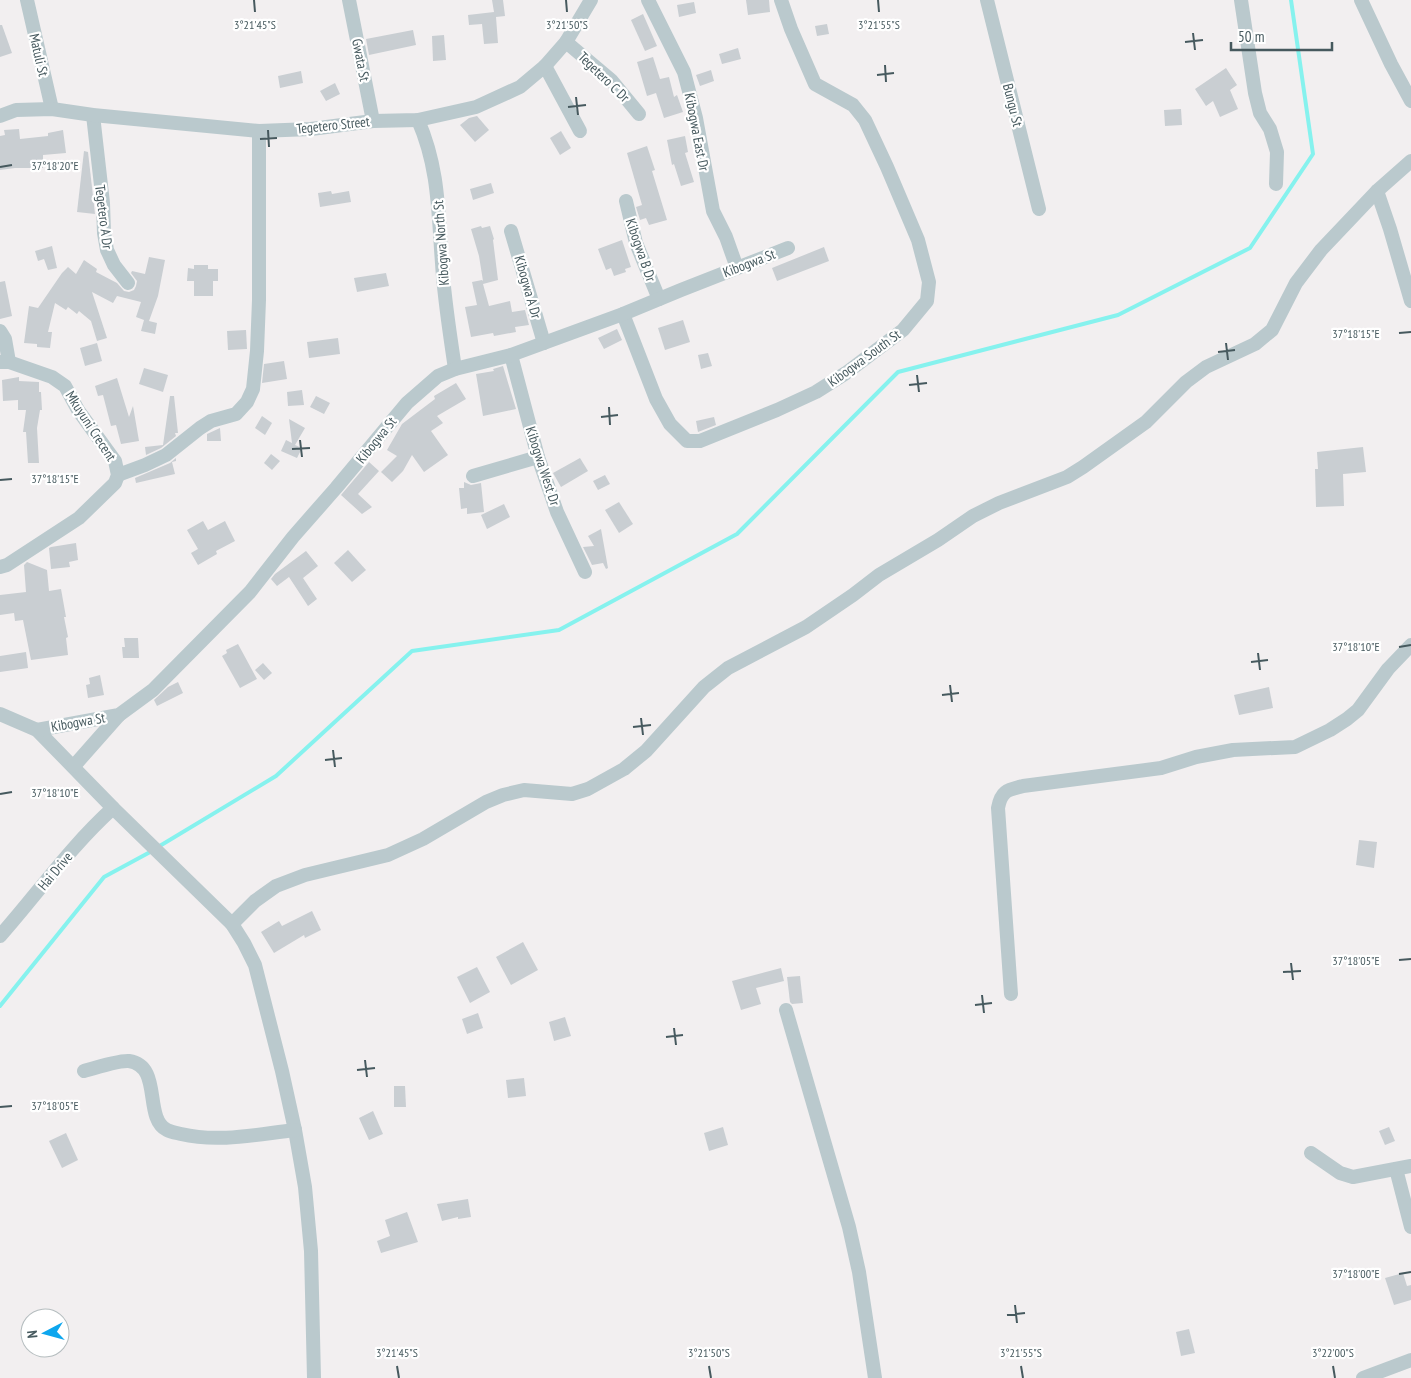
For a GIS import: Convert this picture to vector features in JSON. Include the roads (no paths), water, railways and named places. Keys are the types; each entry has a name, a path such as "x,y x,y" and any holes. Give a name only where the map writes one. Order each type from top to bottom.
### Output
{"street":[{"name":"Matuli St","path":"27,0 52,109"},
{"name":"Gwata St","path":"349,0 373,121"},
{"name":"Tegetero Street","path":"0,116 16,110 52,109 93,115 259,131 311,129 373,121 418,120 476,107 520,87 545,66 566,42 590,0"},
{"name":"Kibogwa East Dr","path":"648,0 684,72 696,118 713,211 726,237 737,268"},
{"name":"Kibogwa South St","path":"623,314 642,365 670,424 686,441 700,441 816,392 846,373 903,330 926,301 929,282 918,240 865,120 853,105 815,84 781,0"},
{"name":"Bungu St","path":"987,0 1039,209"},
{"path":"1241,0 1255,93 1260,113 1270,129 1277,152 1276,184"},
{"path":"1361,0 1391,64 1411,101"},
{"name":"Tegetero C Dr","path":"566,42 611,80 639,114"},
{"path":"545,66 580,130"},
{"name":"Tegetero A Dr","path":"93,115 103,203 106,250 114,265 128,283"},
{"name":"Kibogwa North St","path":"418,120 426,139 433,165 439,210 447,314 455,369"},
{"path":"118,475 145,465 166,454 211,421 236,414 247,402 252,389 257,351 259,300 259,131"},
{"path":"232,924 255,901 276,886 304,875 388,855 423,839 486,802 503,795 524,790 572,794 588,789 624,769 646,751 704,687 728,668 806,627 879,575 938,540 973,516 999,503 1067,477 1146,422 1186,382 1206,367 1255,344 1272,330 1296,283 1321,250 1376,191 1411,161"},
{"path":"1376,191 1390,229 1411,301"},
{"name":"Kibogwa B Dr","path":"626,200 636,243 659,299"},
{"name":"Kibogwa A Dr","path":"511,231 544,343"},
{"name":"Kibogwa St","path":"37,730 119,715 154,690 250,592 293,537 407,403 438,376 455,369 511,355 544,343 623,314 788,248"},
{"path":"0,331 5,339 4,362"},
{"name":"Kibogwa West Dr","path":"511,355 538,457 558,512 585,572"},
{"name":"Mkuyuni Crecent","path":"0,567 7,565 78,518 115,483 118,475 115,461 78,410 65,386 52,377 4,362"},
{"path":"473,476 538,457"},
{"path":"1012,994 998,808 1000,797 1008,790 1023,786 1161,768 1196,757 1233,750 1295,746 1330,730 1353,715 1388,668 1411,645"},
{"path":"0,714 37,730 74,766 113,808 232,924 255,965 282,1071 305,1187 311,1251 314,1378"},
{"path":"74,766 119,715"},
{"name":"Hai Drive","path":"0,936 92,827 113,808"},
{"path":"786,1010 849,1227 859,1272 875,1378"},
{"path":"84,1071 128,1061 138,1064 149,1078 154,1111 160,1124 166,1130 190,1136 220,1138 295,1130"},
{"path":"1311,1153 1340,1173 1353,1177 1411,1166"},
{"path":"1396,1169 1411,1227"},
{"path":"1363,1378 1411,1360"}],"waterway":[{"path":"158,847 276,776 412,651 559,630 737,534 898,372 1118,315 1250,248 1313,154 1291,0"},
{"path":"0,1006 104,877 152,851"}]}
